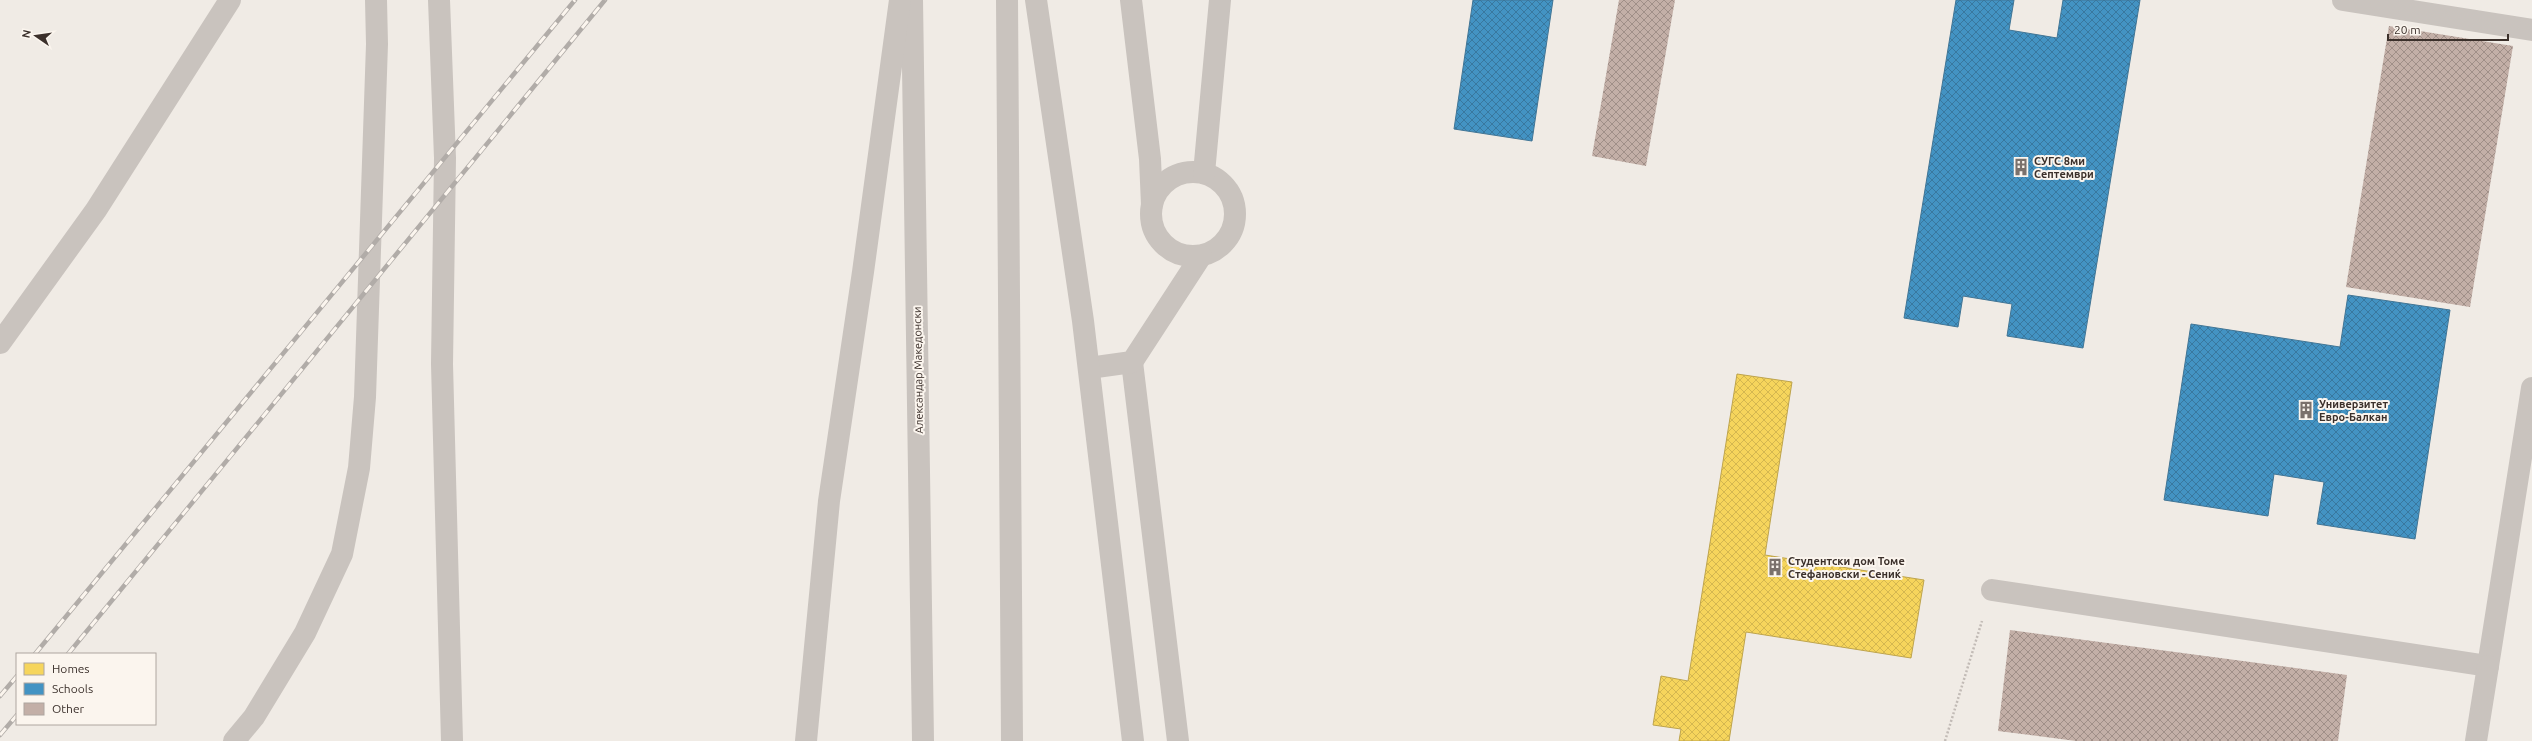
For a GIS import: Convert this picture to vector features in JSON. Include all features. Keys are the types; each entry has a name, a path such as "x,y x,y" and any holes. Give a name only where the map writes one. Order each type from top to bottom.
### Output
{"street":[{"path":"0,343 96,210 230,0"},
{"path":"234,741 254,717 304,633 342,554 359,468 365,373 377,44 376,0"},
{"path":"439,0 445,158 442,364 452,741"},
{"path":"806,741 829,501 864,264 900,0"},
{"name":"Александар Македонски","path":"912,0 923,741"},
{"path":"1007,0 1012,741"},
{"path":"1036,0 1089,368 1133,741"},
{"path":"1131,0 1150,159 1152,205 1151,220 1156,235 1166,247 1184,256 1201,256 1215,251 1226,242 1236,220 1235,206 1230,192 1215,178 1204,173 1185,173 1168,181 1158,191 1152,205"},
{"path":"1204,173 1220,0"},
{"path":"2343,0 2532,30"},
{"path":"1178,741 1132,362 1201,256"},
{"path":"1089,368 1132,362"},
{"path":"2476,741 2532,388"},
{"path":"1992,590 2488,666"}],"path":[{"path":"1945,741 1992,590"}],"building: Homes":[{"name":"Студентски дом Томе Стефановски - Сениќ","path":"1737,374 1792,382 1765,555 1924,580 1911,658 1746,632 1729,741 1679,741 1681,729 1653,725 1661,676 1688,681"}],"building: Schools":[{"path":"1473,0 1553,0 1532,141 1454,129"},
{"name":"СУГС 8ми Септември","path":"1956,0 2014,0 2009,30 2057,38 2063,0 2140,0 2083,348 2007,336 2012,304 1963,296 1958,327 1904,318"},
{"name":"Универзитет Евро-Балкан","path":"2348,295 2450,310 2415,539 2317,524 2324,482 2274,474 2268,516 2164,500 2191,324 2340,347"}],"building: Other":[{"path":"1619,0 1675,0 1646,166 1592,156"},
{"path":"2389,26 2513,46 2470,307 2346,287"},
{"path":"2010,630 2347,675 2338,741 2076,741 1998,731"}],"railway":[{"path":"36,653 575,0"},
{"path":"69,653 605,0"},
{"path":"0,696 16,677"},
{"path":"0,735 16,716"}],"place":[{"name":"СУГС 8ми Септември","path":"2021,167"},
{"name":"Универзитет Евро-Балкан","path":"2306,410"},
{"name":"Студентски дом Томе Стефановски - Сениќ","path":"1775,567"}]}
